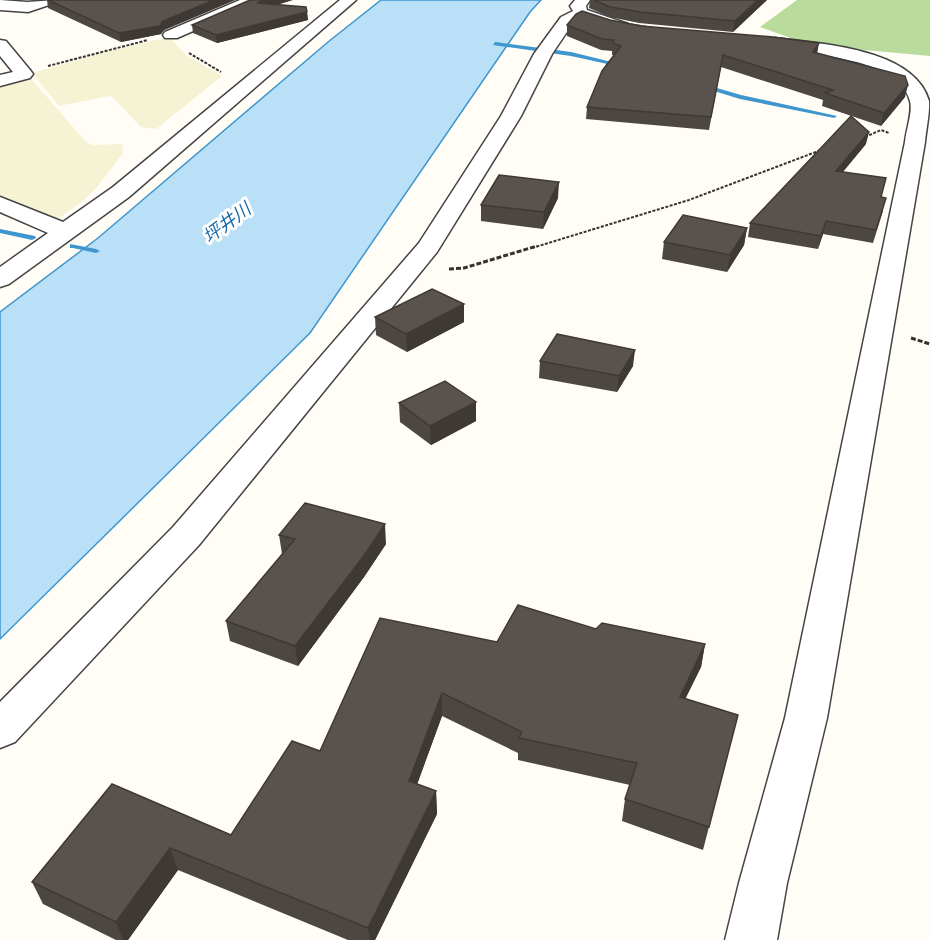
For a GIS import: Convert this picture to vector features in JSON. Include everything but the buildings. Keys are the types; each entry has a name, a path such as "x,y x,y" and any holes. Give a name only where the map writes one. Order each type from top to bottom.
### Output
{"street":[{"path":"0,5 28,7 50,0"},
{"path":"171,35 253,0"},
{"path":"227,76 326,0"},
{"path":"0,279 121,192 349,0"},
{"path":"0,730 186,536 428,247 511,116 547,49 567,21 582,6 603,22 641,30"},
{"path":"751,940 763,883 806,718 923,144 920,102 908,79 878,63 851,54 760,42"},
{"path":"0,45 24,74 0,81"},
{"path":"121,192 119,176 138,154"},
{"path":"0,204 66,232"}],"path":[{"path":"24,74 105,50 171,35 190,54 227,76"},
{"path":"860,139 881,130 923,144"},
{"path":"404,275 464,268 658,211 753,179 824,149"}],"shaded area":[{"path":"169,37 186,55 222,76 156,129 141,127 111,96 59,106 32,73 108,51"},
{"path":"28,75 86,142 93,145 122,144 123,153 98,186 82,202 59,218 45,218 0,198 0,83"}],"green space":[{"path":"797,0 930,0 930,56 810,45 760,27"}],"water":[{"name":"坪井川","path":"381,0 541,0 530,12 310,333 0,639 0,312 98,238 328,42"}],"waterway":[{"path":"495,44 571,54 621,65"},
{"path":"703,86 740,97 834,116"},
{"path":"0,231 32,238"},
{"path":"73,246 96,251"}]}
